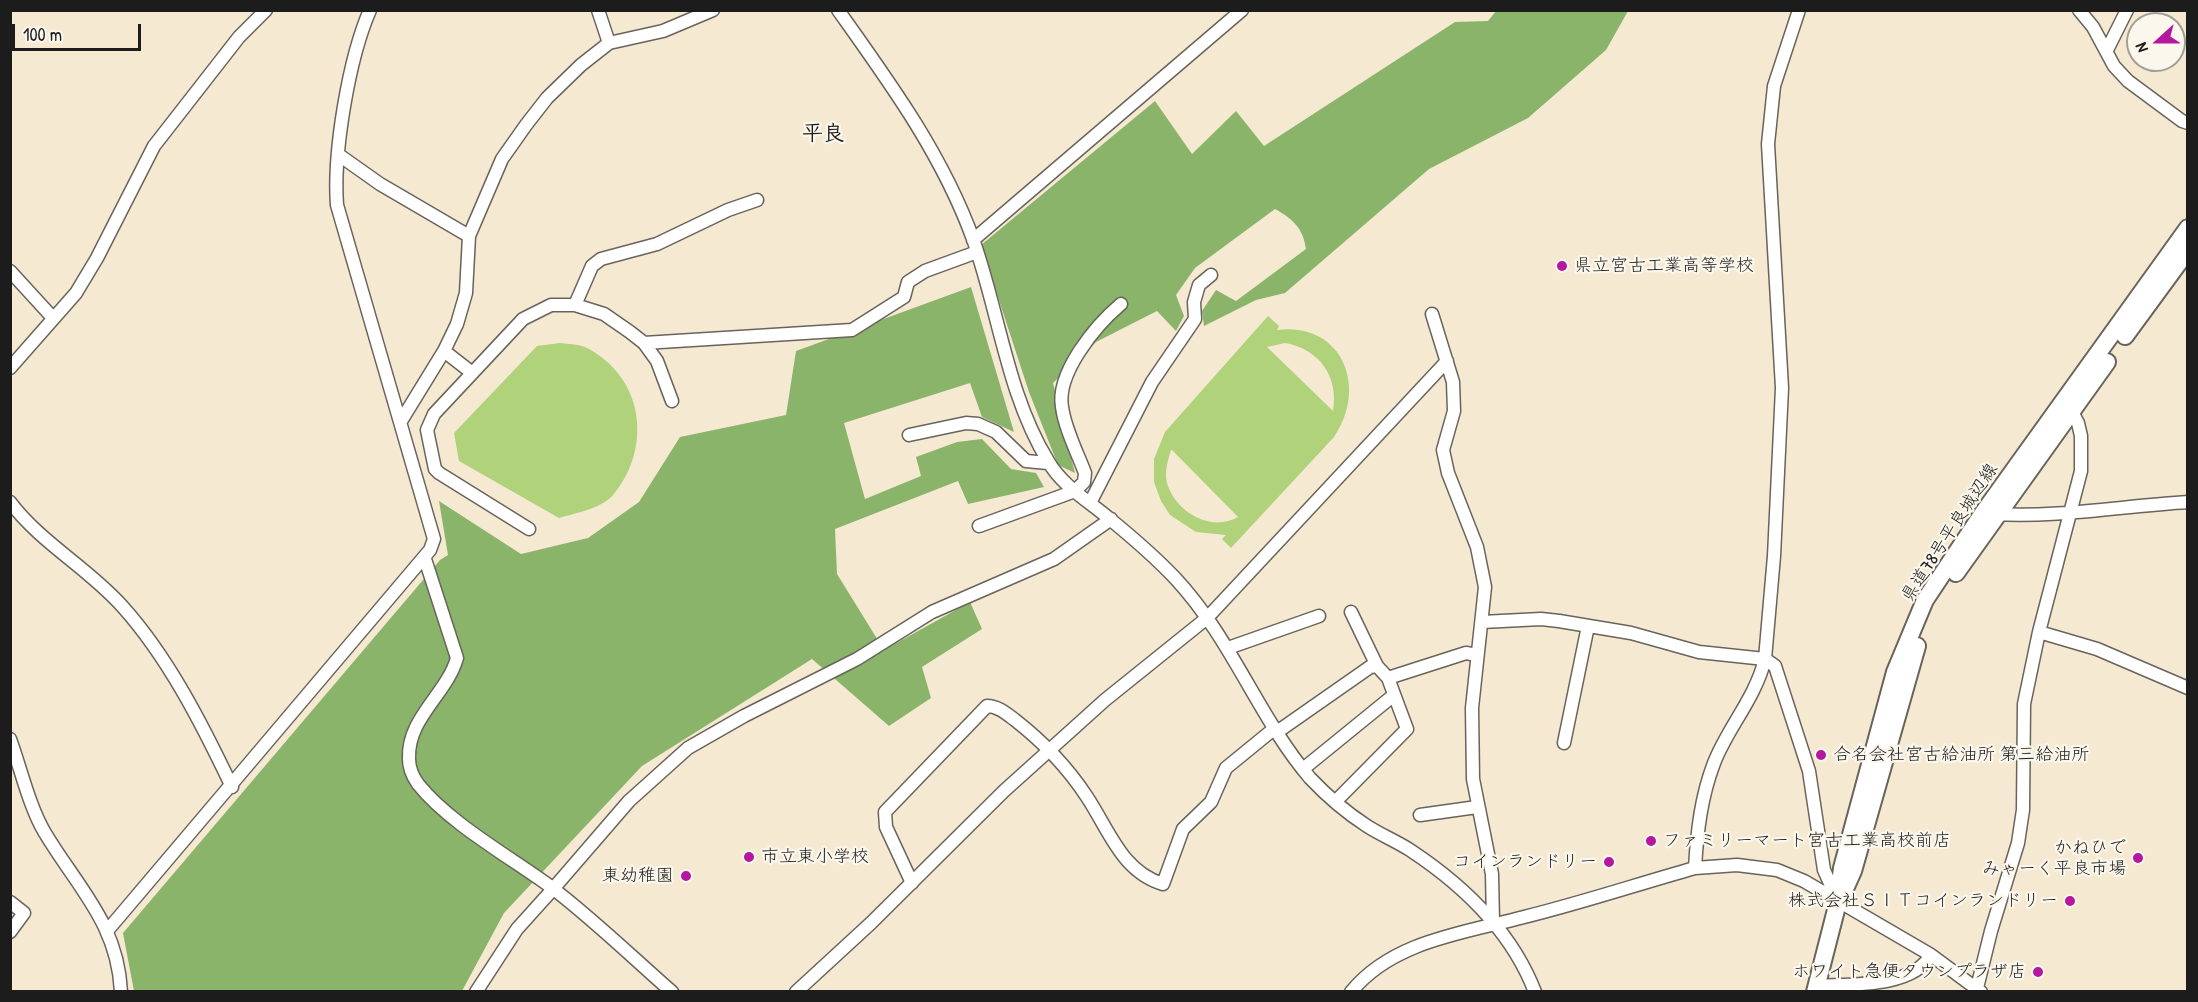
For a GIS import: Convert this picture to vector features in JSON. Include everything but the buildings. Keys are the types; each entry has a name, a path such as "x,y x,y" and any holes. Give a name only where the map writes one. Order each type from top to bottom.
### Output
{"main road":[{"name":"県道78号平良城辺線","path":"2069,406 2187,228"},
{"name":"県道78号平良城辺線","path":"1816,989 1838,902 1853,871 1907,675 1936,603 1989,513 2187,250"}],"street":[{"path":"10,368 76,293 97,258 154,147 239,37 266,10"},
{"path":"107,931 425,559 434,539 337,205 336,184 339,155 353,61 370,10"},
{"path":"598,10 609,43"},
{"path":"400,420 444,351 457,324 465,293 469,236 502,159 526,125 547,98 581,65 609,43 663,32 713,10"},
{"path":"838,10 902,100 937,155 975,246 1015,384 1048,463 1075,491 1111,519 1175,578 1208,618 1276,730 1303,769 1366,826 1428,863 1484,909 1504,936 1535,992"},
{"path":"644,343 852,330 904,297 908,282 975,246 1242,10"},
{"path":"1695,868 1698,827 1715,762 1744,709 1765,659 1774,556 1782,388 1768,144 1774,86 1799,10"},
{"path":"2079,10 2107,50 2114,66 2128,81 2187,123"},
{"path":"2107,50 2127,10"},
{"path":"339,155 380,184 469,236"},
{"path":"575,305 592,266 601,259 657,244 728,210 757,200"},
{"path":"10,271 53,318"},
{"path":"1090,503 1152,382 1190,329 1195,319 1194,302 1199,285 1211,275"},
{"path":"979,526 1075,491 1084,482 1084,473 1062,409 1061,394 1064,380 1088,338 1120,304"},
{"path":"529,529 435,469 429,446 428,423 471,372 531,314 551,305 575,305 604,314 644,343 665,379 672,401"},
{"path":"1432,314 1453,382 1454,411 1443,450 1448,473 1477,547 1485,587 1477,655 1472,732 1473,779 1492,874 1494,924"},
{"path":"444,351 471,372"},
{"path":"796,992 912,883 963,830 1105,700 1208,618 1447,361"},
{"path":"1351,992 1361,979 1389,958 1439,939 1695,868 1737,865 1777,870 1804,881 1931,955 1978,990 2022,824 2024,704 2039,632 2081,471 2083,453 2078,423 2069,406"},
{"path":"909,435 966,423 978,424 996,432 1026,461 1048,463"},
{"path":"409,449 429,446"},
{"path":"10,502 68,559 122,606 134,621 176,682 231,787"},
{"path":"1989,513 2069,514 2116,507 2187,502"},
{"path":"476,992 517,929 635,795 669,763 695,744 856,659 932,612 1054,559 1111,519"},
{"path":"425,559 457,658 453,671 417,725 411,738 408,758 418,784 453,817 553,889 672,992"},
{"path":"1336,801 1407,729 1388,678 1377,666 1351,612"},
{"path":"1228,648 1319,616"},
{"path":"1482,622 1541,619 1588,626 1631,633 1699,652 1765,659 1775,666 1809,771 1824,870 1838,902"},
{"path":"1564,743 1588,626"},
{"path":"2039,632 2097,649 2187,688"},
{"path":"1388,678 1466,653 1477,655"},
{"path":"912,883 886,827 885,812 987,706 1001,710 1032,733 1087,797 1127,861 1142,875 1163,884 1183,829 1211,802 1226,768 1276,730 1370,668 1377,666"},
{"path":"1303,769 1394,695"},
{"path":"10,739 40,823 92,900 107,931 120,966 121,992"},
{"path":"1420,815 1477,807"},
{"path":"10,902 24,913 10,932"},
{"path":"1816,989 1894,981 1926,963 1931,955"}],"green space":[{"path":"1496,11 1628,11 1606,50 1528,118 1429,169 1285,293 1256,300 1204,326 1202,311 1216,290 1236,301 1306,249 1300,230 1275,209 1195,268 1176,295 1184,316 1176,331 1157,311 1096,342 1053,383 1075,473 1058,465 1029,392 981,245 1155,101 1192,154 1236,111 1264,146 1455,22 1488,21"},
{"path":"971,287 1014,432 982,417 970,383 844,423 865,499 921,476 916,457 957,442 982,439 1011,469 1036,473 1044,487 968,504 958,481 835,529 837,574 884,650 970,602 982,629 922,667 931,698 889,726 812,659 642,766 504,913 462,991 134,991 123,933 440,560 448,555 439,501 521,554 588,538 639,502 680,437 786,415 796,351"},
{"path":"1268,316 1279,326 1277,330 1300,330 1319,336 1333,347 1343,362 1348,380 1349,398 1344,418 1334,437 1231,548 1222,539 1226,535 1196,532 1170,515 1161,501 1154,482 1154,459 1165,432","holes":["1285,343 1308,351 1324,366 1333,386 1333,411 1267,347","1172,450 1238,517 1227,521 1205,521 1186,510 1171,493 1167,483 1167,466"]},
{"path":"560,343 587,348 606,361 620,376 630,394 636,414 637,434 634,455 626,475 614,494 603,503 559,518 459,461 454,433 537,346"}],"place":[{"name":"県立宮古工業高等学校","path":"1562,266"},
{"name":"合名会社宮古給油所 第三給油所","path":"1821,755"},
{"name":"ファミリーマート宮古工業高校前店","path":"1651,841"},
{"name":"市立東小学校","path":"749,857"},
{"name":"かねひで みゃーく平良市場","path":"2138,858"},
{"name":"コインランドリー","path":"1609,862"},
{"name":"東幼稚園","path":"686,876"},
{"name":"株式会社ＳＩＴコインランドリー","path":"2070,901"},
{"name":"ホワイト急便タウンプラザ店","path":"2038,972"}],"district":[{"name":"平良","path":"823,134"}]}
